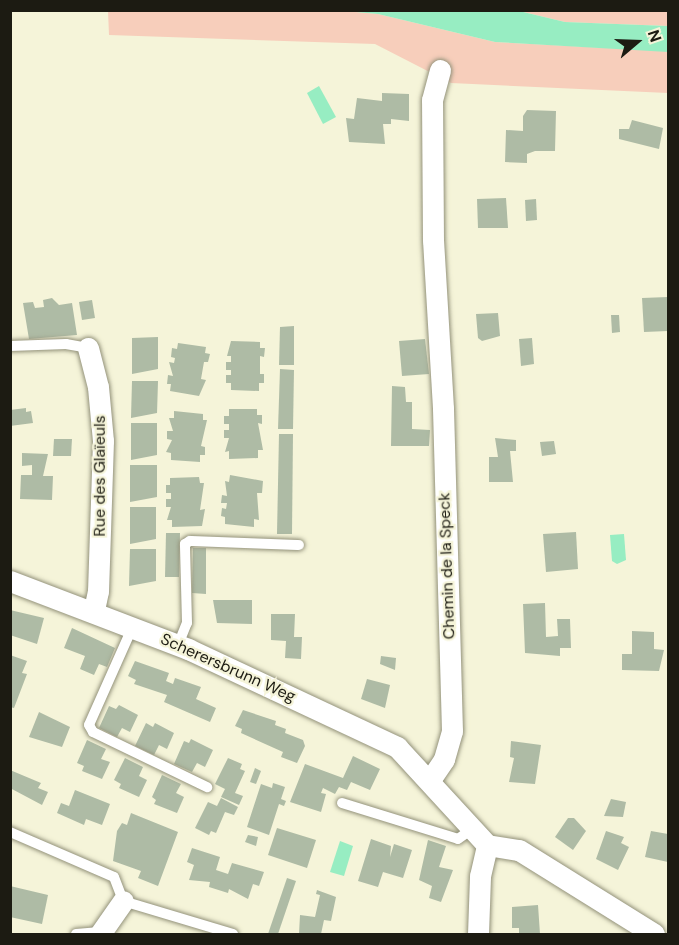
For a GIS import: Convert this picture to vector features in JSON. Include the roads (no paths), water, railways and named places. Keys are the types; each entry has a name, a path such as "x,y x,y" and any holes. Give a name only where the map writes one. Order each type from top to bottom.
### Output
{"street":[{"name":"Chemin de la Speck","path":"430,780 444,759 452,731 443,408 433,240 432,100 440,70"},
{"name":"Rue des Glaïeuls","path":"88,348 98,387 104,441 98,591 94,610"},
{"name":"Scherersbrunn Weg","path":"10,581 94,610 178,645 397,747 430,780"},
{"path":"430,780 487,845 519,850 654,934"},
{"path":"478,934 480,876 487,845"},
{"path":"100,933 123,901"}],"lane":[{"name":"Rue des Glaïeuls","path":"10,346 66,344 88,348"},
{"path":"178,645 187,623 185,544 190,541 299,544"},
{"path":"133,626 89,725 93,732 207,787"},
{"path":"342,803 458,839 473,828"},
{"path":"10,832 114,877 123,901 233,934"},
{"path":"76,934 100,933"}]}
